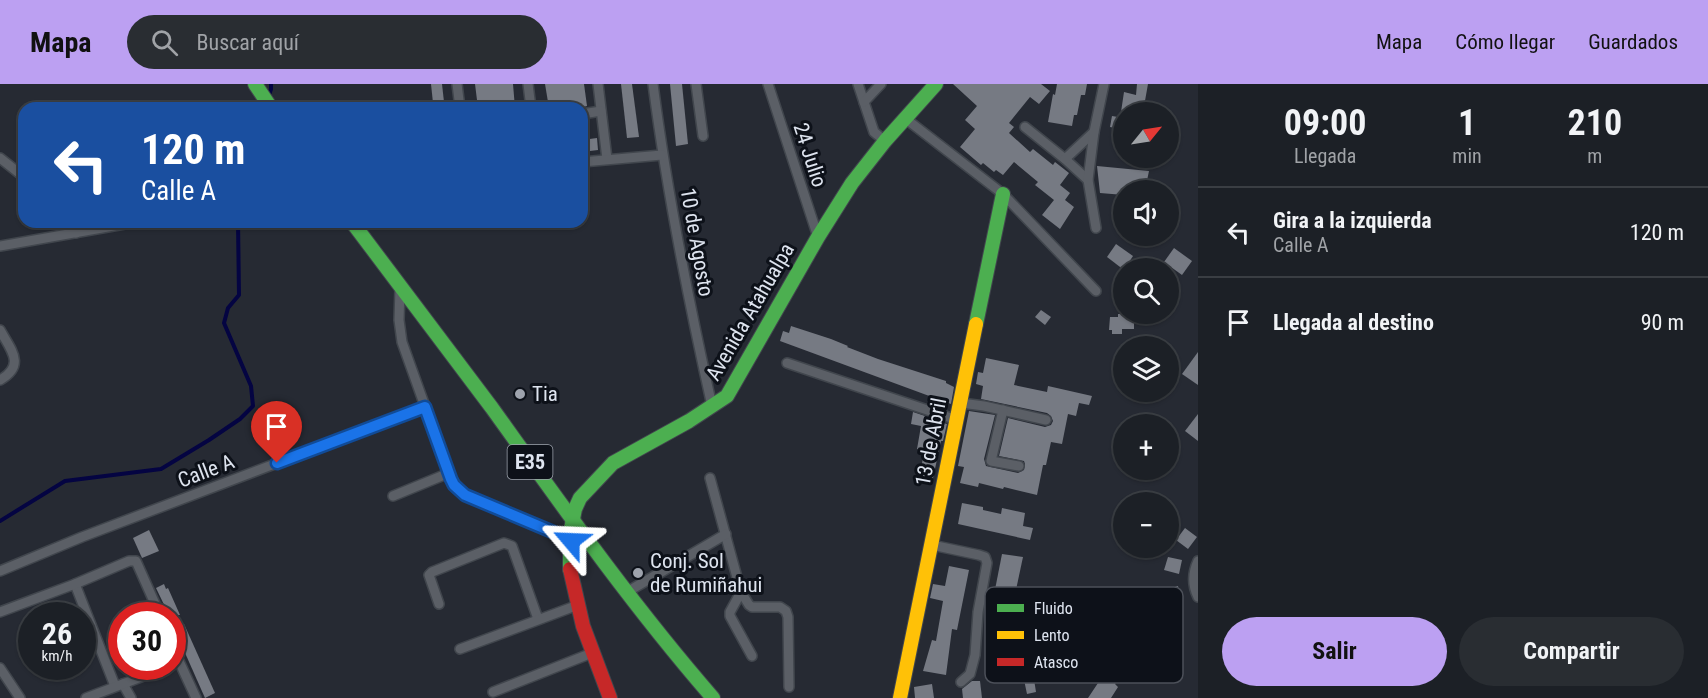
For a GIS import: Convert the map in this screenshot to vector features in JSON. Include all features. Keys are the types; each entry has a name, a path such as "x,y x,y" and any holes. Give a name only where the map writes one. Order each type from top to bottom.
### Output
{"main road":[{"path":"255,84 267,102"},
{"name":"Avenida Atahualpa","path":"610,698 592,653 570,570 570,534 575,509 580,498 613,463 727,396 818,237 852,183 885,141 936,84"},
{"name":"13 de Abril","path":"900,698 1003,194"},
{"name":"E35","path":"356,228 573,521 669,647 713,698"}],"street":[{"path":"457,84 459,102"},
{"path":"528,84 530,102"},
{"path":"598,84 607,159"},
{"name":"10 de Agosto","path":"653,84 662,155 688,298 712,406"},
{"path":"696,84 704,136"},
{"name":"24 Julio","path":"768,84 818,237"},
{"path":"858,84 874,132 885,141"},
{"path":"864,102 881,84"},
{"path":"1096,228 1088,180 1094,132 1104,84"},
{"path":"588,113 601,111"},
{"path":"906,119 1003,194 1096,291"},
{"path":"1025,127 1088,180"},
{"path":"1065,159 1094,132"},
{"path":"588,161 662,155"},
{"path":"0,158 18,172"},
{"path":"72,228 76,233"},
{"path":"0,246 103,228"},
{"path":"400,286 399,321 402,342 454,485 465,495 571,541"},
{"path":"0,330 13,353 15,362 11,372 0,380"},
{"path":"787,363 957,420"},
{"path":"961,403 1046,420"},
{"name":"Calle A","path":"0,571 82,537 425,407"},
{"path":"1003,410 991,461 1019,466"},
{"path":"393,496 449,473"},
{"path":"711,478 741,592 749,605 780,607 786,611 789,687"},
{"path":"627,592 726,534"},
{"path":"439,604 429,575 432,572 508,543 512,546 538,619"},
{"path":"932,545 979,555 985,557 987,563 978,612 975,655 970,674 961,682"},
{"path":"0,612 129,561 136,561 154,602"},
{"path":"1198,561 1193,572 1194,589 1198,597"},
{"path":"75,584 119,685 131,698"},
{"path":"741,592 730,616 752,656"},
{"path":"460,649 578,604"},
{"path":"493,692 592,653"},
{"path":"0,668 20,698"},
{"path":"86,698 133,680"},
{"path":"184,680 196,698"}],"building":[{"path":"431,84 442,84 444,102 433,102"},
{"path":"475,84 513,84 514,102 477,102"},
{"path":"545,84 584,84 586,102 548,102"},
{"path":"621,84 632,84 639,137 627,138"},
{"path":"670,84 682,84 688,144 676,146"},
{"path":"953,84 1041,84 1050,91 1039,104 1030,97 1009,123 1014,127 1009,133 1030,152 1033,149 1053,165 1055,162 1069,173 1060,185 1070,193 1065,200 1074,207 1060,229 1042,215 1054,200 1035,185 1038,182 1014,162 1003,175 996,170 994,172 983,163 981,165 960,147 975,129 965,120 977,106"},
{"path":"1057,84 1087,84 1085,95 1081,95 1072,126 1048,122"},
{"path":"1137,84 1148,84 1145,102 1122,102 1124,92 1136,95"},
{"path":"1112,116 1113,116 1113,128 1110,127"},
{"path":"597,138 598,150 588,151 588,139"},
{"path":"1097,166 1149,171 1147,180 1113,180 1113,194 1100,193"},
{"path":"1115,246 1119,246 1133,256 1132,258 1113,258 1113,262 1107,257"},
{"path":"1174,248 1192,261 1182,275 1179,273 1179,258 1167,258"},
{"path":"1041,310 1051,317 1045,325 1035,317"},
{"path":"1110,317 1113,317 1113,324 1134,324 1134,329 1122,329 1122,334 1112,334 1112,330 1109,330"},
{"path":"791,326 831,339 878,359 946,381 954,387 951,404 780,341 783,331 789,333"},
{"path":"1198,352 1198,385 1182,374"},
{"path":"986,358 1019,365 1014,385 1047,392 1048,386 1092,396 1089,405 1079,403 1076,416 1068,414 1062,444 1051,442 1046,465 1043,465 1037,495 979,483 978,487 960,483 964,467 958,466 969,411 995,415 984,459 986,466 1018,473 1024,470 1024,461 999,456 1008,418 1045,427 1051,425 1053,421 1047,413 981,399 983,386 976,384 978,372 983,373"},
{"path":"913,412 925,416 924,418 947,424 933,478 920,476 924,451 917,449 921,426 911,424"},
{"path":"1198,414 1198,441 1185,431"},
{"path":"962,503 983,507 983,510 1001,514 1002,508 1025,513 1023,526 1033,528 1030,540 958,524"},
{"path":"1185,528 1197,537 1188,549 1179,542 1179,536"},
{"path":"149,530 159,551 142,558 133,538"},
{"path":"1002,554 1023,557 1017,587 996,587"},
{"path":"1168,558 1182,560 1179,574 1164,570"},
{"path":"949,566 969,570 957,630 952,629 946,675 923,671 932,640 936,641 943,601 930,598 933,584 945,586"},
{"path":"164,584 174,602 163,602 156,588"},
{"path":"186,628 215,693 205,698 186,655"},
{"path":"972,681 980,681 982,698 963,698 962,689"},
{"path":"1025,683 1035,683 1036,692 1027,694"},
{"path":"1098,683 1116,683 1118,687 1111,698 1088,698"},
{"path":"932,684 934,698 915,698 914,687"}],"waterway":[{"path":"269,95 271,84"},
{"path":"0,521 65,481 161,469 240,419 253,406 251,386 224,323 228,308 239,295 238,228"}],"traffic: fast":[{"path":"255,84 267,102"},
{"path":"570,569 570,534 575,509 580,498 613,463 689,421 727,396 818,237 852,183 885,141 936,84"},
{"path":"976,324 1003,194"},
{"path":"357,228 627,592 713,698"}],"traffic: slow":[{"path":"900,698 976,324"}],"traffic: jam":[{"path":"570,569 583,626 610,698"}],"place":[{"name":"Tia","path":"520,394"},
{"name":"Conj. Sol de Rumiñahui","path":"638,573"}],"route":[{"path":"277,463 425,407 454,485 465,495 571,541"}]}
